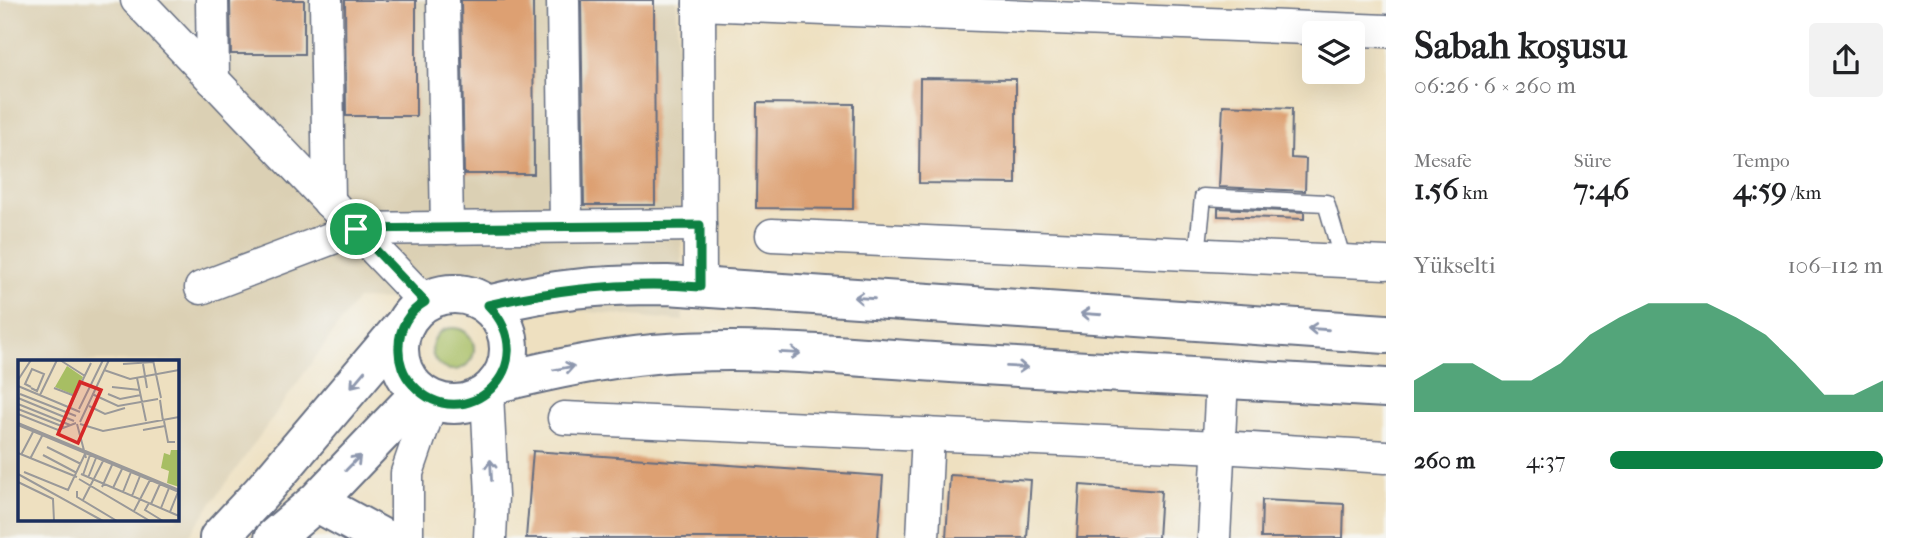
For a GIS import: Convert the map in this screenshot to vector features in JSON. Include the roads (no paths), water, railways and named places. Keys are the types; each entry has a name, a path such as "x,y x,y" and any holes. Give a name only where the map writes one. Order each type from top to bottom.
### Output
{"street":[{"path":"137,0 356,229 414,314"},
{"path":"212,0 213,80"},
{"path":"326,0 329,202"},
{"path":"443,0 447,228"},
{"path":"563,0 566,226"},
{"path":"700,287 699,2 1008,8 1386,32"},
{"path":"201,288 356,229 700,225"},
{"path":"772,235 1386,263"},
{"path":"488,305 575,288 667,285 1386,334"},
{"path":"219,538 261,493 414,314 432,297 446,293 475,297 488,305 498,315 508,342 504,370 492,388 490,538"},
{"path":"414,314 399,341 399,355 406,376 426,396 446,404 475,400 492,388 549,370 654,354 741,351 1386,388"},
{"path":"1214,538 1222,379"},
{"path":"280,533 426,396"},
{"path":"407,538 407,473 426,396"},
{"path":"564,418 1386,457"},
{"path":"923,538 928,434"},
{"path":"316,502 383,538"}],"lane":[{"path":"1197,255 1203,197 1305,201 1326,203 1343,261"}]}
